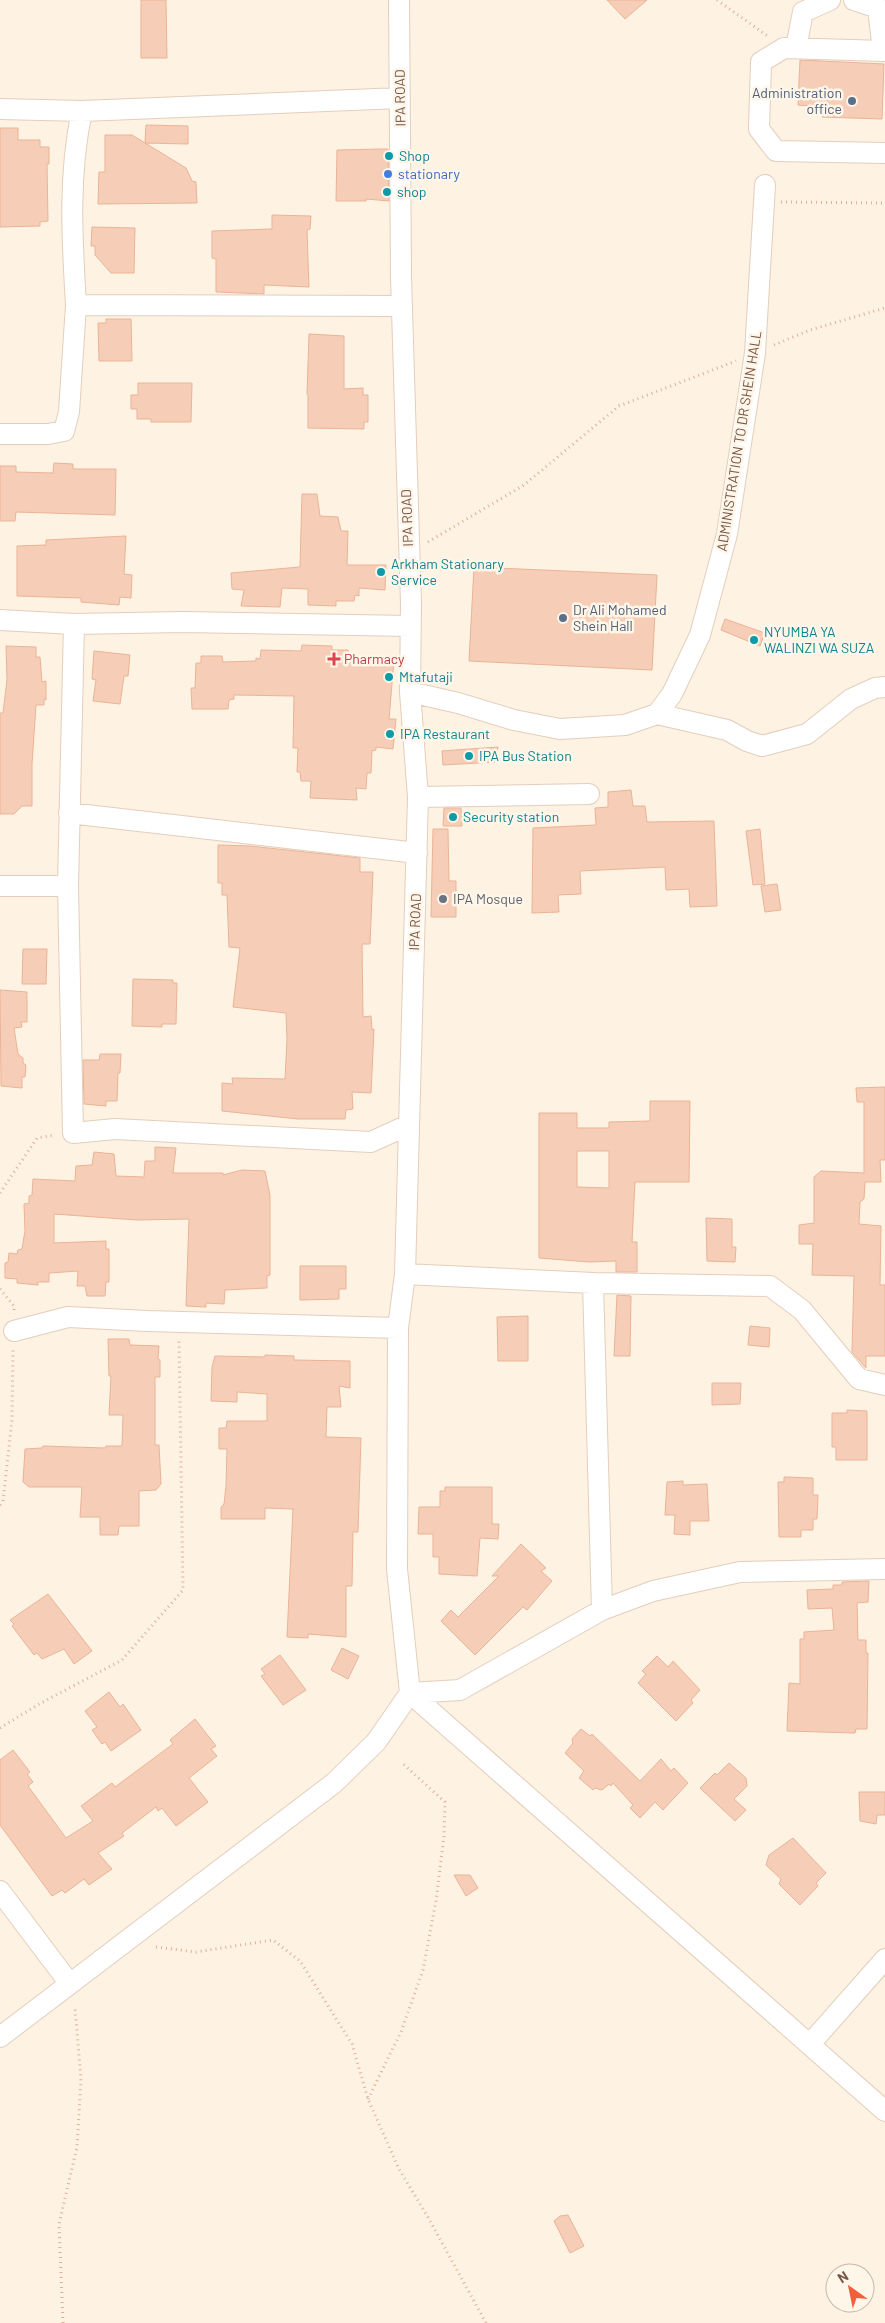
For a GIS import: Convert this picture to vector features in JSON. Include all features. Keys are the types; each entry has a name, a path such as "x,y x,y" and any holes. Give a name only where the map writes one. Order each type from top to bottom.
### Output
{"street":[{"name":"IPA ROAD","path":"399,0 402,306 410,692 418,797 405,1274 398,1328 397,1569 410,1693"},
{"path":"790,48 804,12 830,0"},
{"path":"854,0 878,8 884,51 790,48 761,62 759,129 776,151 885,153"},
{"path":"0,110 82,111 400,98"},
{"path":"0,434 48,434 64,431 69,412 76,305 72,242 72,187 74,146 82,111"},
{"name":"ADMINISTRATION TO DR SHEIN HALL","path":"657,714 675,688 700,635 727,534 755,353 765,185"},
{"path":"76,305 402,306"},
{"path":"0,620 74,624 182,622 410,626"},
{"path":"74,624 68,813 72,1132 76,1134 115,1129 371,1142 408,1125"},
{"path":"410,692 458,703 514,720 560,729 625,725 657,714 727,730 747,742 762,746 806,734 851,699 875,688 885,687"},
{"path":"418,797 589,794"},
{"path":"68,813 417,853"},
{"path":"0,886 68,886"},
{"path":"405,1274 594,1283 770,1286 802,1310 859,1379 885,1384"},
{"path":"594,1283 602,1610"},
{"path":"14,1331 68,1317 398,1328"},
{"path":"410,1693 460,1690 602,1610 653,1591 740,1572 885,1569"},
{"path":"0,2037 334,1783 376,1742 410,1693"},
{"path":"410,1693 885,2110"},
{"path":"0,1891 70,1984"},
{"path":"810,2044 885,1959"}],"path":[{"path":"717,0 790,48"},
{"path":"781,202 885,203"},
{"path":"408,556 444,532 524,485 619,406 810,330 885,308"},
{"path":"0,1193 37,1138 72,1132"},
{"path":"0,1289 14,1306 12,1420 3,1501 0,1505"},
{"path":"0,1728 41,1703 122,1660 184,1590 178,1322"},
{"path":"368,2099 401,2032 423,1970 436,1901 444,1836 445,1802 400,1762"},
{"path":"156,1947 196,1952 273,1940 300,1961 352,2044 368,2099 399,2169 429,2219 486,2323"},
{"path":"63,2323 59,2224 77,2147 81,2079 75,2008"}],"building":[{"path":"141,0 166,0 167,58 141,58"},
{"path":"607,0 647,0 625,19"},
{"path":"800,60 884,64 882,119 822,117 822,107 798,105"},
{"path":"146,125 188,126 188,144 145,143"},
{"path":"0,128 18,128 18,140 40,140 40,147 49,147 49,164 47,164 48,221 40,222 40,226 0,227"},
{"path":"105,135 132,135 186,168 192,181 196,182 197,203 98,204 99,172 105,172"},
{"path":"388,149 389,201 366,199 366,201 336,201 337,150"},
{"path":"272,215 311,216 310,229 307,230 309,287 264,285 264,294 216,292 216,259 212,258 212,231 272,229"},
{"path":"92,227 135,228 134,273 111,273 95,255 95,246 91,246"},
{"path":"106,319 131,319 132,361 99,361 98,323 106,323"},
{"path":"309,334 344,336 344,389 363,388 363,395 368,395 368,422 364,422 364,429 308,428"},
{"path":"138,383 192,383 191,422 151,422 151,419 137,419 137,409 131,409 131,395 138,395"},
{"path":"54,463 73,464 73,469 116,469 115,515 16,512 15,521 0,521 0,466 16,466 16,472 53,473"},
{"path":"302,494 317,494 320,516 338,517 341,531 348,531 347,565 386,565 385,590 359,588 359,596 355,595 354,601 336,601 336,606 308,605 308,589 282,588 280,607 241,606 244,590 232,589 231,573 300,567"},
{"path":"126,536 124,574 132,575 131,598 120,597 119,605 81,602 81,598 17,596 17,546 46,545 46,540"},
{"name":"Dr Ali Mohamed Shein Hall","path":"474,567 657,575 652,670 469,661"},
{"name":"NYUMBA YA WALINZI WA SUZA","path":"725,619 765,633 760,646 721,630"},
{"path":"302,645 332,646 332,650 348,650 349,658 394,660 389,719 396,719 393,749 376,747 376,750 372,751 371,773 367,773 366,789 356,788 357,800 310,798 311,781 301,781 300,772 297,772 298,748 293,748 294,696 234,695 234,699 229,700 228,709 192,709 191,688 195,688 196,663 201,663 201,656 222,656 223,662 256,661 256,658 260,659 261,650 301,651"},
{"path":"6,646 36,647 36,657 40,657 42,682 46,681 46,700 44,699 44,705 36,705 32,764 32,806 22,806 14,814 0,814 0,713 3,713 7,680"},
{"path":"94,651 130,655 128,676 124,676 120,704 93,701 96,680 92,679"},
{"name":"IPA Bus Station","path":"498,747 495,762 443,765 442,751"},
{"path":"631,790 633,806 645,806 647,822 714,821 717,906 690,907 689,889 666,890 665,867 580,871 581,894 558,895 559,912 532,913 533,828 596,825 595,808 608,807 608,792"},
{"name":"Security station","path":"444,808 461,808 462,826 443,826"},
{"path":"433,829 448,829 449,881 456,881 456,917 431,917"},
{"path":"760,829 765,884 753,885 746,831"},
{"path":"218,845 250,846 360,858 360,872 373,872 370,944 362,944 363,1017 371,1016 372,1030 374,1029 371,1093 352,1092 353,1109 346,1110 345,1119 298,1119 222,1111 222,1083 233,1084 232,1078 285,1079 287,1040 286,1013 233,1007 240,948 229,947 227,895 222,895 222,883 218,883"},
{"path":"777,884 781,910 765,912 761,886"},
{"path":"23,949 47,949 46,984 22,984"},
{"path":"133,979 173,980 173,983 177,983 176,1024 162,1024 162,1027 132,1026"},
{"path":"0,990 27,992 27,1022 21,1022 22,1027 14,1028 18,1054 23,1058 23,1063 26,1065 25,1077 22,1077 22,1088 1,1086"},
{"path":"100,1054 121,1054 117,1101 106,1101 106,1106 84,1104 83,1060 99,1060"},
{"path":"885,1087 885,1160 880,1160 881,1182 865,1182 864,1199 860,1202 859,1224 881,1226 880,1285 885,1285 885,1356 866,1356 866,1368 852,1352 854,1276 812,1275 813,1244 799,1244 799,1225 814,1223 814,1177 821,1171 864,1173 864,1102 857,1102 856,1088"},
{"path":"650,1101 690,1101 689,1182 635,1182 632,1242 637,1242 637,1272 616,1272 616,1261 589,1262 539,1258 539,1113 577,1113 577,1128 609,1128 609,1122 650,1121","holes":["577,1151 609,1151 609,1188 577,1187"]},
{"path":"155,1147 176,1148 173,1173 223,1173 223,1175 242,1170 265,1171 270,1195 270,1275 267,1276 267,1288 225,1290 224,1304 206,1303 206,1307 186,1306 189,1219 137,1220 54,1214 54,1243 106,1241 106,1249 109,1249 109,1282 106,1282 105,1296 87,1296 85,1286 77,1286 78,1271 49,1273 49,1282 38,1282 38,1285 17,1283 17,1279 5,1278 5,1263 8,1262 9,1253 17,1254 18,1250 22,1249 25,1231 24,1204 29,1203 29,1196 32,1195 33,1179 75,1181 76,1166 92,1165 94,1152 114,1154 116,1176 144,1177 145,1161 155,1161"},
{"path":"706,1218 732,1219 732,1247 736,1247 735,1262 707,1261"},
{"path":"300,1266 346,1266 346,1289 339,1289 339,1299 300,1300"},
{"path":"617,1295 631,1296 630,1356 614,1356"},
{"path":"528,1316 528,1361 498,1361 497,1317"},
{"path":"750,1326 770,1328 769,1347 748,1345"},
{"path":"108,1339 129,1339 130,1345 159,1346 158,1359 160,1360 160,1377 155,1377 155,1445 159,1445 161,1484 156,1490 139,1491 139,1526 119,1526 118,1535 100,1535 100,1517 80,1517 82,1487 29,1487 23,1482 25,1449 42,1448 43,1446 105,1448 106,1446 122,1446 123,1415 109,1415 111,1376 109,1376"},
{"path":"265,1355 294,1356 294,1360 350,1361 350,1388 339,1386 341,1407 327,1407 326,1437 361,1438 358,1532 353,1532 352,1586 346,1586 346,1637 308,1634 308,1638 287,1637 293,1509 265,1508 265,1519 221,1519 221,1507 224,1504 226,1486 227,1449 219,1449 219,1428 226,1428 227,1421 267,1421 267,1394 237,1392 237,1402 211,1401 212,1367 215,1356 265,1357"},
{"path":"712,1383 741,1383 740,1404 712,1405"},
{"path":"847,1410 867,1411 867,1460 836,1460 836,1447 832,1447 832,1413 847,1413"},
{"path":"784,1477 813,1478 813,1495 818,1495 817,1519 813,1519 813,1530 801,1530 801,1537 779,1537 778,1482 784,1482"},
{"path":"683,1481 683,1485 707,1484 709,1521 690,1521 690,1535 674,1534 675,1515 665,1515 667,1482"},
{"path":"445,1487 492,1487 492,1524 499,1524 498,1539 480,1538 477,1576 439,1574 439,1557 433,1557 433,1534 418,1534 419,1507 440,1507 440,1491 445,1491"},
{"path":"521,1544 546,1568 541,1571 552,1581 527,1610 523,1607 475,1655 441,1621 451,1610 458,1617 499,1576 492,1576"},
{"path":"869,1581 868,1602 857,1603 858,1640 866,1640 866,1653 868,1653 867,1729 856,1729 855,1733 787,1731 789,1683 800,1684 800,1639 804,1639 804,1632 834,1630 832,1608 808,1609 807,1590 833,1589 833,1585 842,1585 842,1582"},
{"path":"48,1594 92,1651 74,1664 64,1649 42,1659 37,1653 34,1655 12,1626 14,1624 10,1620"},
{"path":"342,1648 359,1656 348,1679 331,1670"},
{"path":"280,1655 306,1690 283,1705 261,1676 265,1674 261,1669"},
{"path":"657,1656 668,1667 673,1661 700,1690 691,1700 693,1703 676,1721 638,1683 646,1674 642,1671"},
{"path":"109,1692 120,1707 123,1704 141,1730 111,1751 105,1742 102,1744 92,1730 97,1727 85,1711"},
{"path":"195,1719 216,1746 211,1749 217,1756 189,1778 208,1802 176,1826 162,1808 158,1811 156,1807 122,1833 124,1836 98,1853 112,1869 89,1885 84,1879 65,1893 62,1890 52,1896 0,1825 0,1760 13,1750 30,1772 27,1774 33,1782 28,1786 66,1838 93,1821 81,1806 112,1783 115,1787 173,1744 170,1740"},
{"path":"581,1729 590,1736 592,1734 640,1781 661,1759 671,1771 674,1768 688,1783 663,1810 655,1802 640,1818 630,1808 633,1805 613,1783 602,1790 595,1788 593,1790 579,1778 584,1771 565,1753 573,1743 572,1739"},
{"path":"729,1763 746,1778 747,1786 734,1799 746,1810 735,1821 700,1788 715,1773 717,1775"},
{"path":"859,1792 885,1792 885,1815 877,1815 876,1824 860,1821"},
{"path":"793,1838 826,1873 816,1883 818,1886 800,1905 779,1884 781,1879 766,1865 769,1855"},
{"path":"454,1875 470,1875 478,1888 466,1896"},
{"path":"568,2215 584,2246 570,2253 554,2221 560,2216"}],"place":[{"name":"Administration office","path":"852,101"},
{"name":"Shop","path":"389,156"},
{"name":"stationary","path":"388,174"},
{"name":"shop","path":"387,192"},
{"name":"Arkham Stationary Service","path":"381,572"},
{"name":"Dr Ali Mohamed Shein Hall","path":"563,618"},
{"name":"NYUMBA YA WALINZI WA SUZA","path":"754,640"},
{"name":"Pharmacy","path":"334,659"},
{"name":"Mtafutaji","path":"389,677"},
{"name":"IPA Restaurant","path":"390,734"},
{"name":"IPA Bus Station","path":"469,756"},
{"name":"Security station","path":"453,817"},
{"name":"IPA Mosque","path":"443,899"}]}
